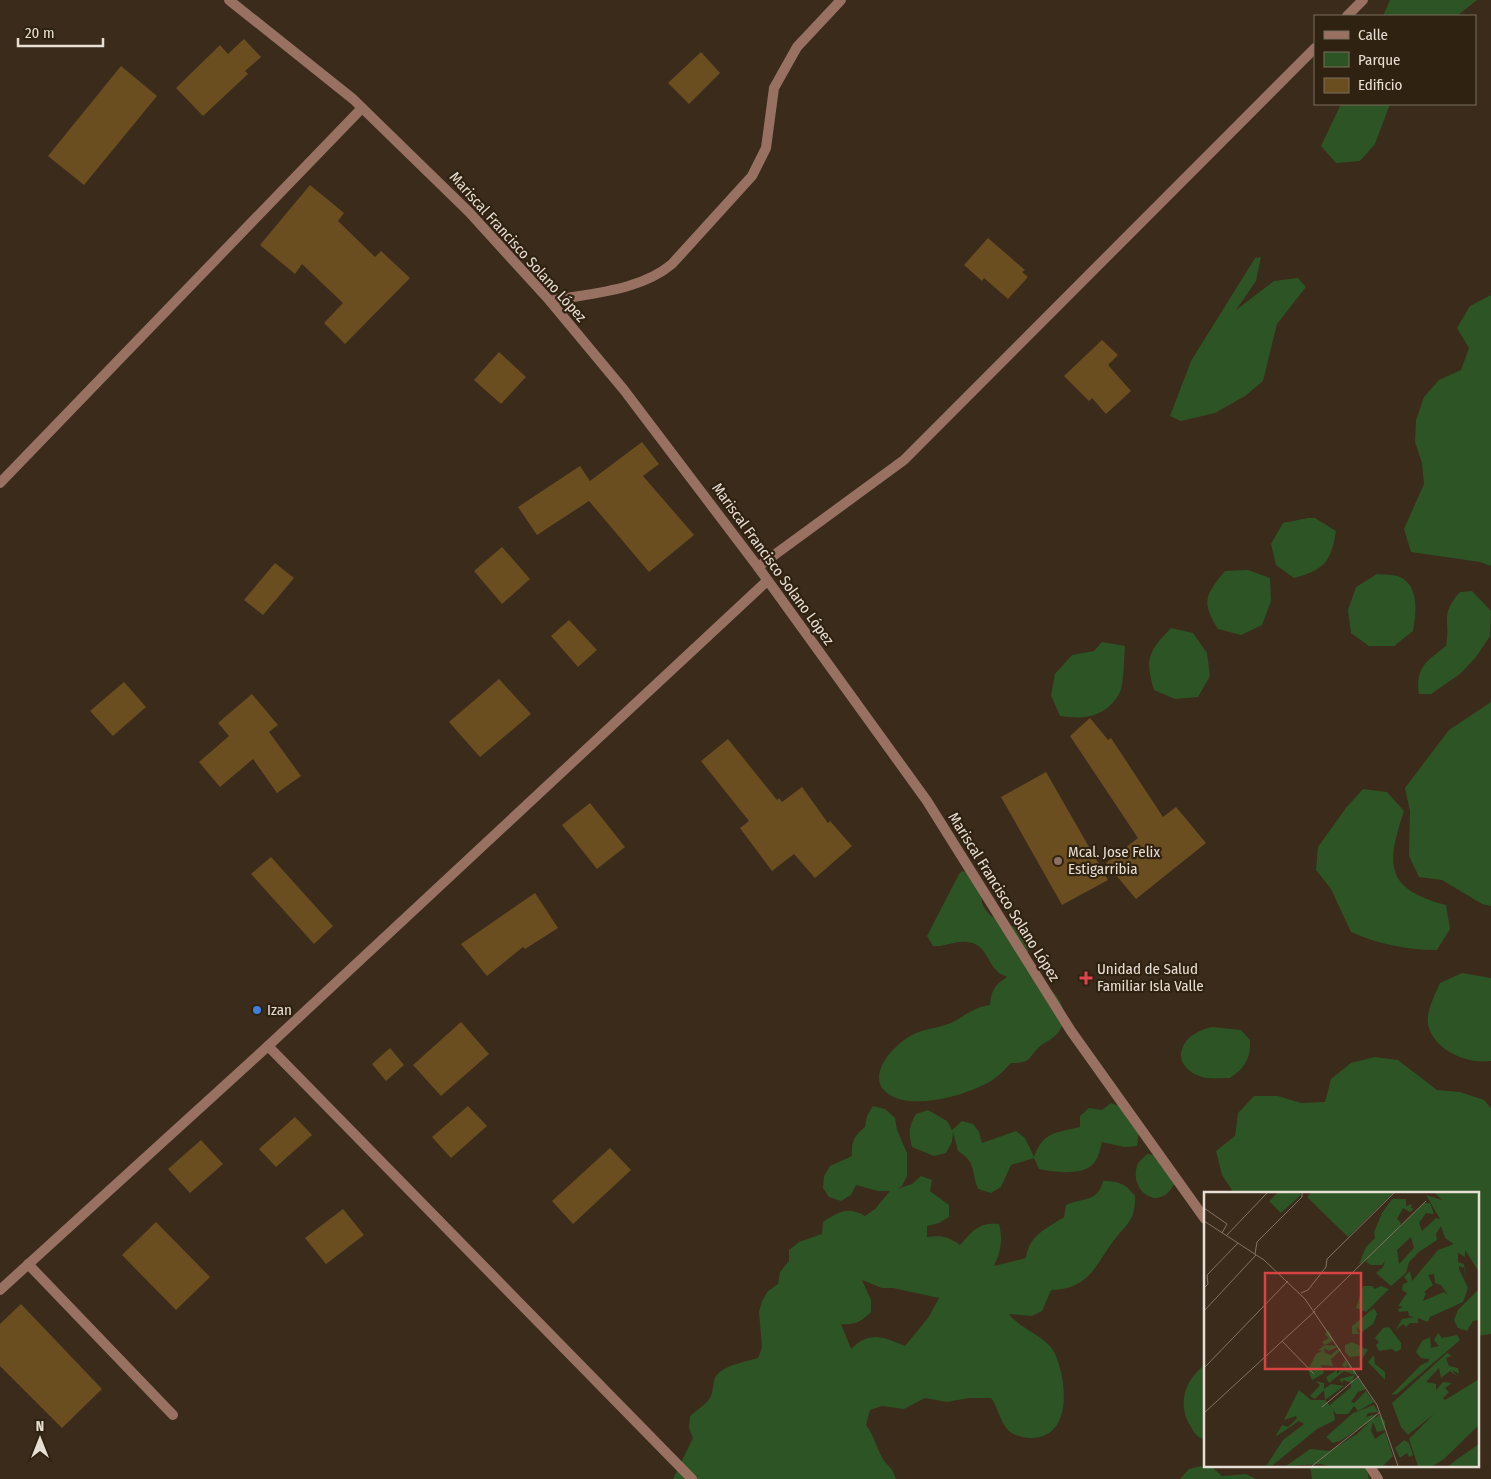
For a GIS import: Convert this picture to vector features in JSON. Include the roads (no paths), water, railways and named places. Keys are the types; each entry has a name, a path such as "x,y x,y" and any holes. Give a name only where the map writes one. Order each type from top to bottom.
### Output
{"street":[{"name":"Mariscal Francisco Solano López","path":"229,0 362,108 469,212 550,301 624,390 758,567 926,801 1071,1031 1204,1219"},
{"path":"550,301 643,282 658,276 672,264 752,176 766,148 774,88 797,47 841,0"},
{"path":"1348,15 1363,0"},
{"path":"758,567 904,460 1314,49"},
{"path":"0,483 362,108"},
{"path":"0,1290 268,1046 767,581"},
{"path":"268,1046 692,1479"},
{"path":"28,1264 173,1415"},
{"path":"1370,1466 1378,1479"}],"place":[{"name":"Mcal. Jose Felix Estigarribia","path":"1058,861"},
{"name":"Unidad de Salud Familiar Isla Valle","path":"1086,978"},
{"name":"Izan","path":"257,1010"}]}
